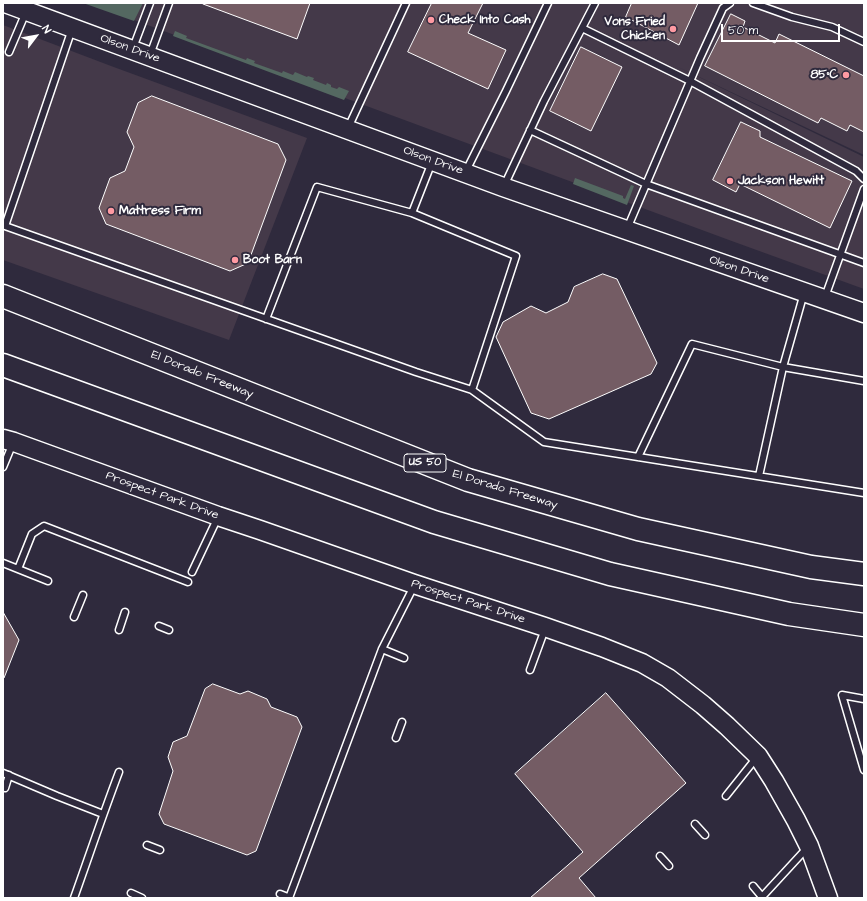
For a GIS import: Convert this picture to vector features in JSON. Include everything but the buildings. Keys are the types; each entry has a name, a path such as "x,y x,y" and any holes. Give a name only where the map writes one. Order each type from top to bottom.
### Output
{"highway":[{"name":"El Dorado Freeway","path":"3,296 468,480 638,529 811,567 864,574"},
{"path":"3,365 441,524 610,574 789,614 864,625"}],"street":[{"name":"Olson Drive","path":"5,3 503,187 864,313"},
{"name":"Prospect Park Drive","path":"8,440 218,516 414,584 545,627 642,663 668,678 703,705 758,756 774,781 809,846 828,898"}],"lane":[{"path":"132,50 150,3"},
{"path":"149,56 169,3"},
{"path":"347,129 406,3"},
{"path":"465,173 548,3"},
{"path":"503,187 547,94 595,3"},
{"path":"626,231 690,81 724,8 730,3"},
{"path":"753,3 792,17 832,27 864,42"},
{"path":"9,52 26,11"},
{"path":"73,28 4,226 416,372 472,390 544,442 864,492"},
{"path":"582,28 690,81 856,171 864,179"},
{"path":"530,130 646,184 864,263"},
{"path":"412,213 432,161"},
{"path":"266,319 317,187 412,213 516,256 472,390"},
{"path":"824,299 864,189"},
{"path":"759,476 783,367 804,292"},
{"path":"638,457 692,344 783,367 864,382"},
{"path":"3,466 8,440"},
{"path":"192,572 218,516"},
{"path":"18,569 32,534 44,526 188,582"},
{"path":"3,563 48,581"},
{"path":"280,894 289,898 382,649 414,584"},
{"path":"74,617 83,595"},
{"path":"119,630 125,612"},
{"path":"159,626 169,630"},
{"path":"530,670 545,627"},
{"path":"382,649 404,658"},
{"path":"864,699 842,695 864,770"},
{"path":"396,738 402,722"},
{"path":"726,796 758,756"},
{"path":"74,898 119,772"},
{"path":"5,788 6,774 103,814"},
{"path":"695,824 705,835"},
{"path":"147,845 160,850"},
{"path":"752,886 762,898 809,846"},
{"path":"660,856 669,866"},
{"path":"131,893 142,898"}],"shaded area":[{"path":"88,3 864,3 864,155 674,65 864,157 864,289 729,240"},
{"path":"3,25 307,138 229,340 3,260"}],"green space":[{"path":"83,3 143,3 134,21"},
{"path":"175,31 187,36 186,38 246,60 247,58 255,61 254,63 282,73 283,71 293,75 295,72 314,78 313,80 326,85 327,83 331,85 331,87 337,89 339,87 349,91 344,100 173,36"},
{"path":"575,178 623,196 625,199 631,185 634,186 627,205 573,184"}],"place":[{"name":"Check Into Cash","path":"431,20"},
{"name":"Vons Fried Chicken","path":"673,29"},
{"name":"85°C","path":"846,75"},
{"name":"Jackson Hewitt","path":"730,181"},
{"name":"Mattress Firm","path":"111,211"},
{"name":"Boot Barn","path":"235,260"}]}
